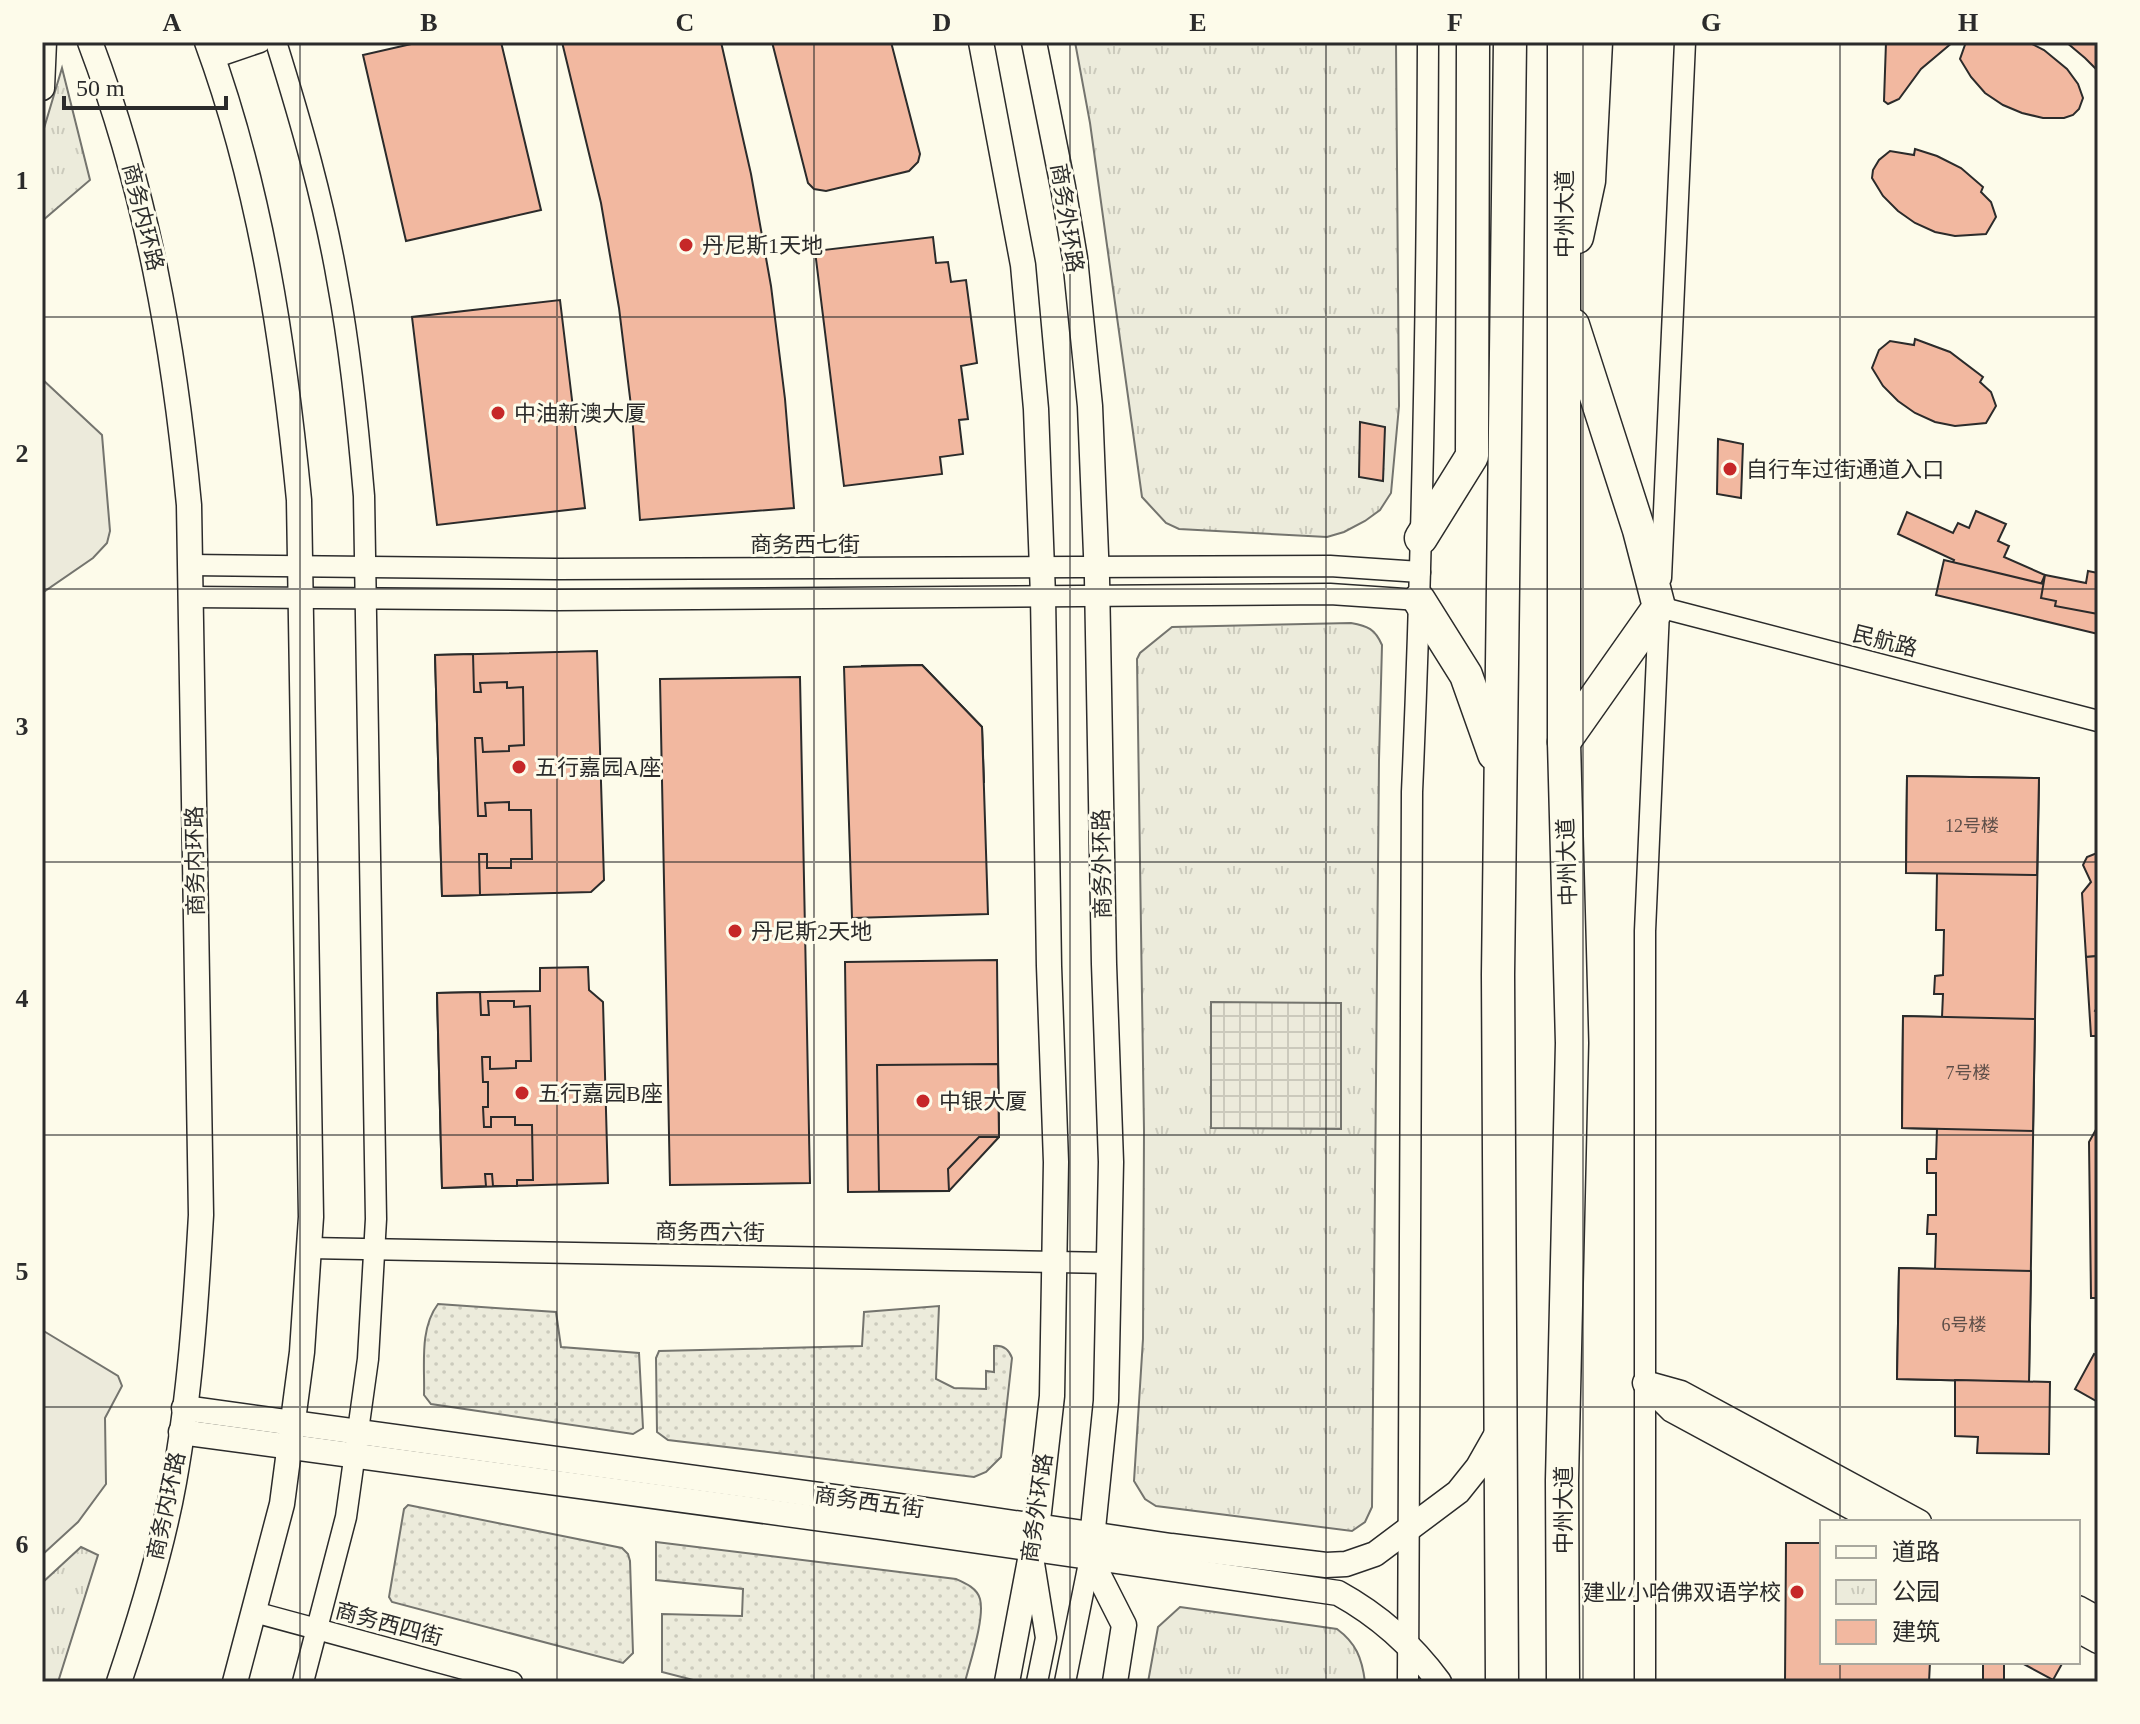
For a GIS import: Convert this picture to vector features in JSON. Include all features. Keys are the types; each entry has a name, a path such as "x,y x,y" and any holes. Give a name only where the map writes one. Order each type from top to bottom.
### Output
{"highway":[{"path":"1421,538 1472,456 1473,42"},
{"path":"1502,1682 1497,1127 1510,42"},
{"name":"中州大道","path":"1563,1682 1562,1480 1572,1043 1564,742 1564,42"},
{"path":"1564,742 1659,607 1639,530 1564,298 1589,181 1596,42"},
{"path":"1420,586 1466,675 1501,775"}],"street":[{"path":"42,88 44,42"},
{"name":"商务内环路","path":"90,42 128,156 166,314 180,405 189,505 201,1215 193,1341 174,1483 119,1682"},
{"path":"235,1682 282,1504 302,1352 310,1202 299,500 274,295 249,185 210,50 260,42"},
{"path":"276,42 317,184 338,283 353,384 364,496 366,598 375,1249 368,1359 346,1517 303,1682"},
{"name":"商务外环路","path":"981,42 1023,265 1036,409 1056,1162 1052,1396 1034,1538 1007,1682"},
{"name":"商务外环路","path":"1034,42 1075,258 1090,406 1097,567 1111,1162 1106,1401 1092,1546"},
{"path":"1408,1682 1411,818 1427,316 1428,42"},
{"path":"1645,1682 1645,931 1685,42"},
{"name":"商务西七街","path":"190,565 1330,566 1420,586"},
{"path":"190,597 570,600 1330,594 1420,586"},
{"name":"民航路","path":"1659,607 2098,721"},
{"name":"商务西六街","path":"309,1248 1110,1263"},
{"path":"1645,1383 1672,1410 1875,1520"},
{"path":"1645,1383 1681,1393 1915,1520"},
{"name":"商务西五街","path":"183,1420 1092,1546 1338,1593 1362,1606 1408,1646 1439,1682"},
{"name":"商务西五街","path":"1092,1546 1326,1565 1346,1564 1375,1554 1458,1492 1478,1467 1500,1428"},
{"path":"1034,1538 1046,1638 1037,1682"},
{"path":"1065,1682 1092,1546"},
{"path":"1092,1546 1124,1625 1115,1682"},
{"path":"2080,1609 2098,1619"},
{"name":"商务西四街","path":"254,1612 512,1682"},
{"path":"2080,1631 2098,1641"}],"green space":[{"path":"1075,42 1396,42 1399,406 1391,493 1380,510 1365,521 1327,537 1179,529 1166,523 1142,497 1090,123"},
{"path":"62,68 90,180 42,221 42,135"},
{"path":"1351,623 1370,629 1382,645 1372,1507 1365,1522 1352,1531 1156,1506 1145,1499 1134,1481 1143,1339 1144,1131 1137,659 1140,653 1172,627"},
{"path":"438,1304 556,1312 561,1347 639,1353 643,1428 633,1434 431,1404 424,1395 424,1348 428,1325"},
{"path":"939,1306 936,1379 954,1388 986,1389 986,1371 994,1372 994,1346 1005,1349 1012,1358 1001,1457 986,1472 974,1477 668,1440 657,1432 656,1358 659,1351 862,1346 864,1312"},
{"path":"408,1505 622,1548 630,1561 633,1653 623,1663 392,1602 389,1597 404,1509"},
{"path":"656,1542 956,1579 976,1592 981,1607 965,1682 701,1682 662,1672 662,1614 742,1616 743,1589 656,1580"},
{"path":"81,1547 98,1555 58,1682 42,1682 42,1583"},
{"path":"1180,1607 1337,1629 1357,1652 1365,1682 1148,1682 1158,1627"}],"shaded area":[{"path":"42,379 102,435 110,531 107,543 93,558 42,593"},
{"path":"1211,1002 1341,1003 1341,1129 1211,1128"},
{"path":"42,1330 118,1376 122,1386 105,1418 106,1484 78,1522 42,1555"}],"building":[{"path":"420,42 501,42 541,210 406,241 363,55"},
{"name":"丹尼斯1天地","path":"562,42 721,42 751,174 771,286 794,508 640,520 632,414 619,308 601,203"},
{"path":"772,42 891,42 920,154 918,162 909,171 826,191 814,189 808,183"},
{"path":"1886,42 1953,42 1921,69 1899,99 1888,104 1884,101"},
{"path":"1966,42 2028,42 2044,50 2067,69 2078,84 2083,98 2079,109 2064,118 2043,118 2003,105 1985,93 1960,59"},
{"path":"2066,42 2098,42 2098,71 2085,58"},
{"path":"1915,149 1961,168 1983,187 1981,192 1991,202 1996,217 1986,234 1955,236 1935,232 1915,223 1883,196 1872,178 1879,160 1890,151 1914,155"},
{"path":"933,237 936,263 948,262 951,282 966,280 977,363 961,366 968,419 959,420 963,454 940,457 942,474 844,486 815,251"},
{"name":"中油新澳大厦","path":"560,300 585,508 437,525 412,317"},
{"path":"1915,339 1950,352 1983,377 1980,382 1991,392 1996,406 1986,423 1955,426 1935,422 1915,413 1883,386 1872,368 1879,350 1890,341 1914,345"},
{"path":"1360,422 1385,427 1383,481 1359,477"},
{"name":"自行车过街通道入口","path":"1718,439 1743,444 1741,498 1717,494"},
{"path":"1976,511 2006,524 1998,541 2009,546 2004,557 2045,575 2035,598 1985,574 1981,583 1950,569 1954,560 1898,534 1907,512 1953,533 1958,523 1969,528"},
{"path":"1944,560 2098,597 2098,634 1936,595"},
{"path":"2088,571 2098,573 2098,614 2055,606 2056,601 2041,598 2045,575 2086,583"},
{"name":"五行嘉园A座","path":"597,651 604,880 591,892 442,896 435,655"},
{"path":"473,654 474,692 481,692 480,683 507,682 507,688 523,687 524,745 509,746 509,751 483,752 482,738 475,738 478,816 486,816 485,803 509,802 509,810 531,810 532,859 511,859 511,868 487,868 487,854 479,854 480,895 442,896 435,655"},
{"path":"922,665 982,727 984,782 914,783 865,737 862,666"},
{"path":"922,665 982,727 988,914 852,918 844,667"},
{"name":"丹尼斯2天地","path":"800,677 810,1183 670,1185 660,679"},
{"path":"1907,776 2039,778 2029,1382 1897,1379 1899,1268 1935,1269 1936,1234 1927,1234 1928,1215 1936,1215 1936,1173 1927,1173 1927,1159 1936,1159 1937,1129 1902,1128 1903,1016 1942,1017 1943,994 1934,994 1935,976 1943,975 1944,930 1936,930 1937,873 1906,873"},
{"path":"1907,776 2039,778 2037,875 1906,873"},
{"path":"2097,853 2098,956 2086,957 2082,893 2091,882 2083,865 2087,857"},
{"path":"2098,956 2098,1006 2095,1011 2098,1013 2098,1036 2091,1036 2086,957"},
{"name":"中银大厦","path":"997,960 999,1137 949,1191 848,1192 845,962"},
{"name":"五行嘉园B座","path":"588,967 589,990 603,1002 608,1183 442,1188 437,993 540,991 540,968"},
{"path":"480,992 481,1015 489,1015 488,1001 514,1001 514,1007 530,1006 531,1061 516,1061 516,1068 490,1069 490,1057 482,1057 483,1082 488,1082 488,1107 483,1107 484,1127 491,1127 491,1117 515,1117 515,1125 532,1125 533,1180 517,1180 517,1186 493,1186 492,1174 485,1174 486,1186 442,1188 437,993"},
{"path":"1903,1016 2035,1019 2033,1131 1902,1128"},
{"path":"998,1064 999,1137 979,1137 948,1169 949,1191 879,1191 877,1065"},
{"path":"2098,1126 2098,1298 2091,1298 2089,1142"},
{"path":"1899,1268 2031,1271 2029,1382 1897,1379"},
{"path":"2094,1354 2098,1356 2098,1402 2075,1389"},
{"path":"1955,1380 2050,1382 2049,1454 1977,1453 1978,1437 1955,1436"},
{"path":"1786,1543 1820,1543 1820,1664 1930,1664 1929,1682 1785,1682"},
{"path":"1983,1664 2004,1664 2004,1682 1983,1682"},
{"path":"2024,1664 2062,1664 2053,1680"}],"place":[{"name":"丹尼斯1天地","path":"686,245"},
{"name":"中油新澳大厦","path":"498,413"},
{"name":"自行车过街通道入口","path":"1730,469"},
{"name":"五行嘉园A座","path":"519,767"},
{"name":"丹尼斯2天地","path":"735,931"},
{"name":"五行嘉园B座","path":"522,1093"},
{"name":"中银大厦","path":"923,1101"},
{"name":"建业小哈佛双语学校","path":"1797,1592"}]}
